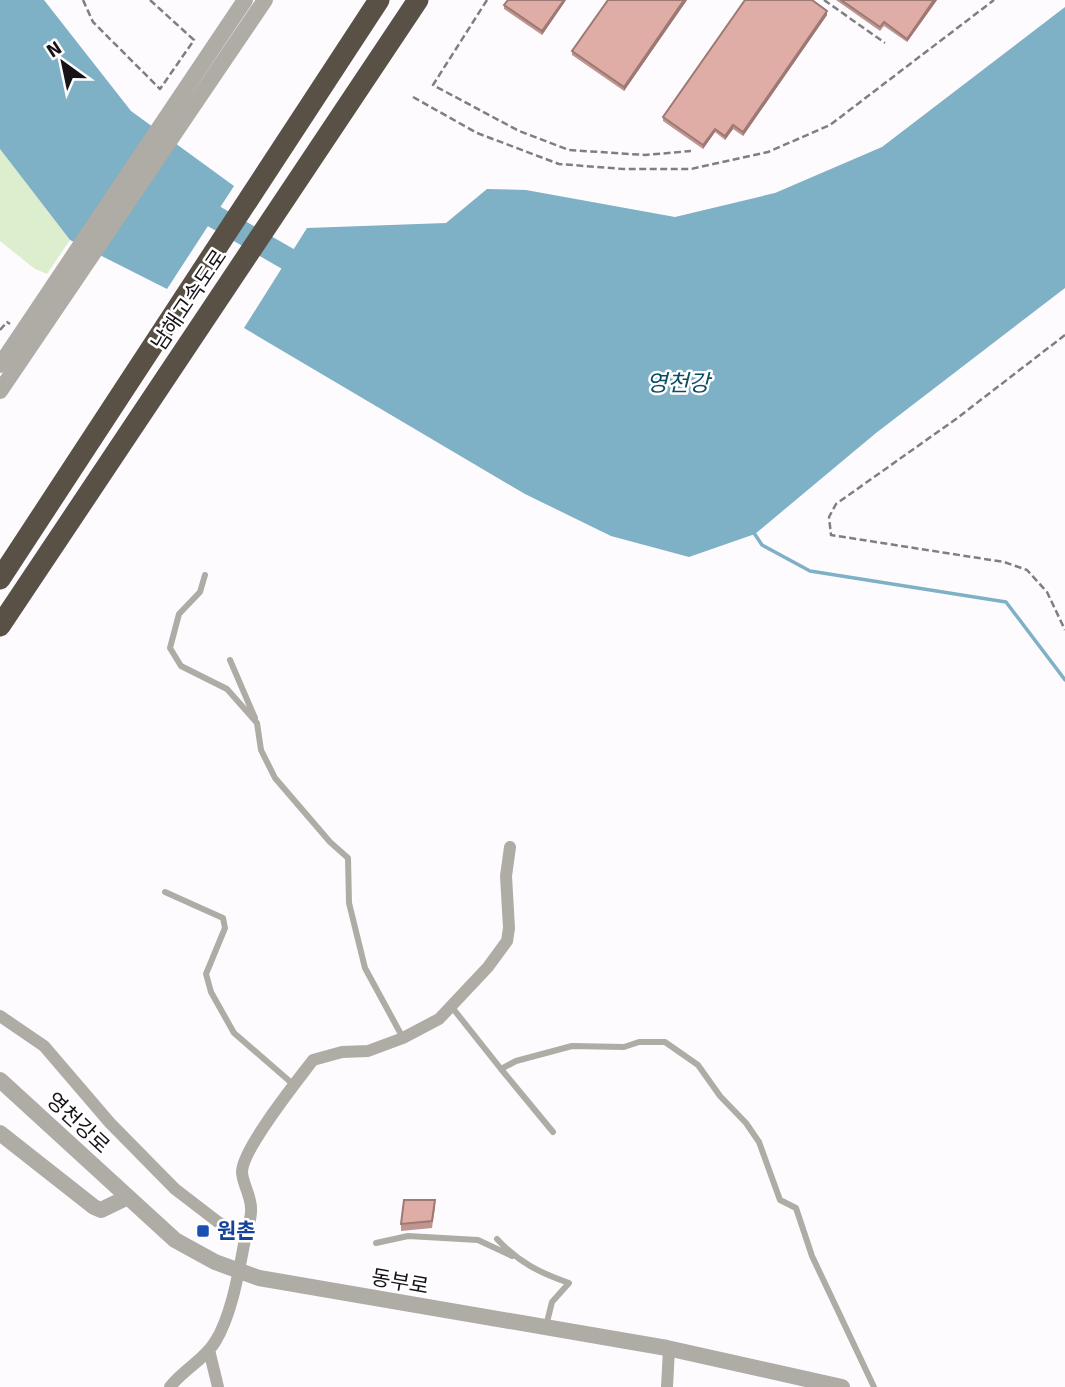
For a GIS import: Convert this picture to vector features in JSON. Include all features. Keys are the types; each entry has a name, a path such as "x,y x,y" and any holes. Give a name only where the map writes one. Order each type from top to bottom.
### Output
{"highway":[{"name":"남해고속도로","path":"0,626 418,0"},
{"name":"남해고속도로","path":"0,579 377,2"}],"street":[{"path":"0,391 73,269 245,0"},
{"path":"0,365 73,269 264,1"},
{"path":"170,1387 179,1375 209,1350 225,1320 252,1209 242,1173 248,1153 313,1060 320,1056 368,1051 403,1038 439,1019 488,967 507,941 510,914 506,876 510,847"},
{"path":"0,1016 44,1046 110,1123 175,1189 218,1222 246,1237"},
{"name":"영천강로","path":"0,1080 128,1197"},
{"path":"0,1133 94,1207 101,1210 128,1197"},
{"name":"동부로","path":"128,1197 175,1240 215,1262 259,1278 669,1349 842,1387"},
{"path":"667,1387 669,1349"},
{"path":"209,1350 218,1387"}],"lane":[{"path":"205,575 200,592 179,614 170,648 181,666 227,689 257,723"},
{"path":"230,660 257,723 261,750 275,778 330,842 348,858 349,903 365,968 403,1038"},
{"path":"165,892 223,918 225,928 206,974 211,992 234,1033 294,1085"},
{"path":"451,1006 554,1132"},
{"path":"501,1069 516,1061 572,1046 624,1047 639,1042 665,1042 698,1065 720,1096 747,1123 760,1143 780,1200 796,1208 812,1256 874,1387"},
{"path":"376,1243 408,1236 478,1240 512,1256 538,1273 569,1283 552,1302 545,1328"},
{"path":"497,1239 512,1256"}],"path":[{"path":"83,0 93,22 160,89 194,40 150,0"},
{"path":"487,0 433,85 519,131 569,150 645,156 691,151"},
{"path":"824,0 885,43"},
{"path":"413,97 477,133 559,164 623,169 691,169 768,152 830,125 994,0"},
{"path":"0,330 7,322 16,327"},
{"path":"1065,335 956,419 857,487 836,504 829,517 831,535 1004,562 1027,570 1047,593 1065,630"}],"green space":[{"path":"0,149 70,240 47,274 35,269 0,241"}],"water":[{"path":"0,0 44,0 131,111 234,186 167,289 70,240 0,149"},
{"name":"영천강","path":"1065,7 1065,288 876,433 755,534 689,557 611,536 525,494 244,328 307,228 446,223 487,189 526,190 675,217 775,193 882,147"}],"building":[{"path":"508,0 564,0 542,31 504,5"},
{"path":"608,0 684,0 624,87 572,51"},
{"path":"745,0 812,0 827,11 743,132 733,125 725,136 715,129 703,145 663,117"},
{"path":"841,0 934,0 907,39 884,22 880,27"},
{"path":"404,1200 435,1200 432,1221 401,1224"}],"waterway":[{"name":"영천강","path":"189,202 314,274"},
{"path":"754,533 762,545 810,571 1006,602 1065,680"}],"place":[{"name":"원촌","path":"203,1231"}]}
